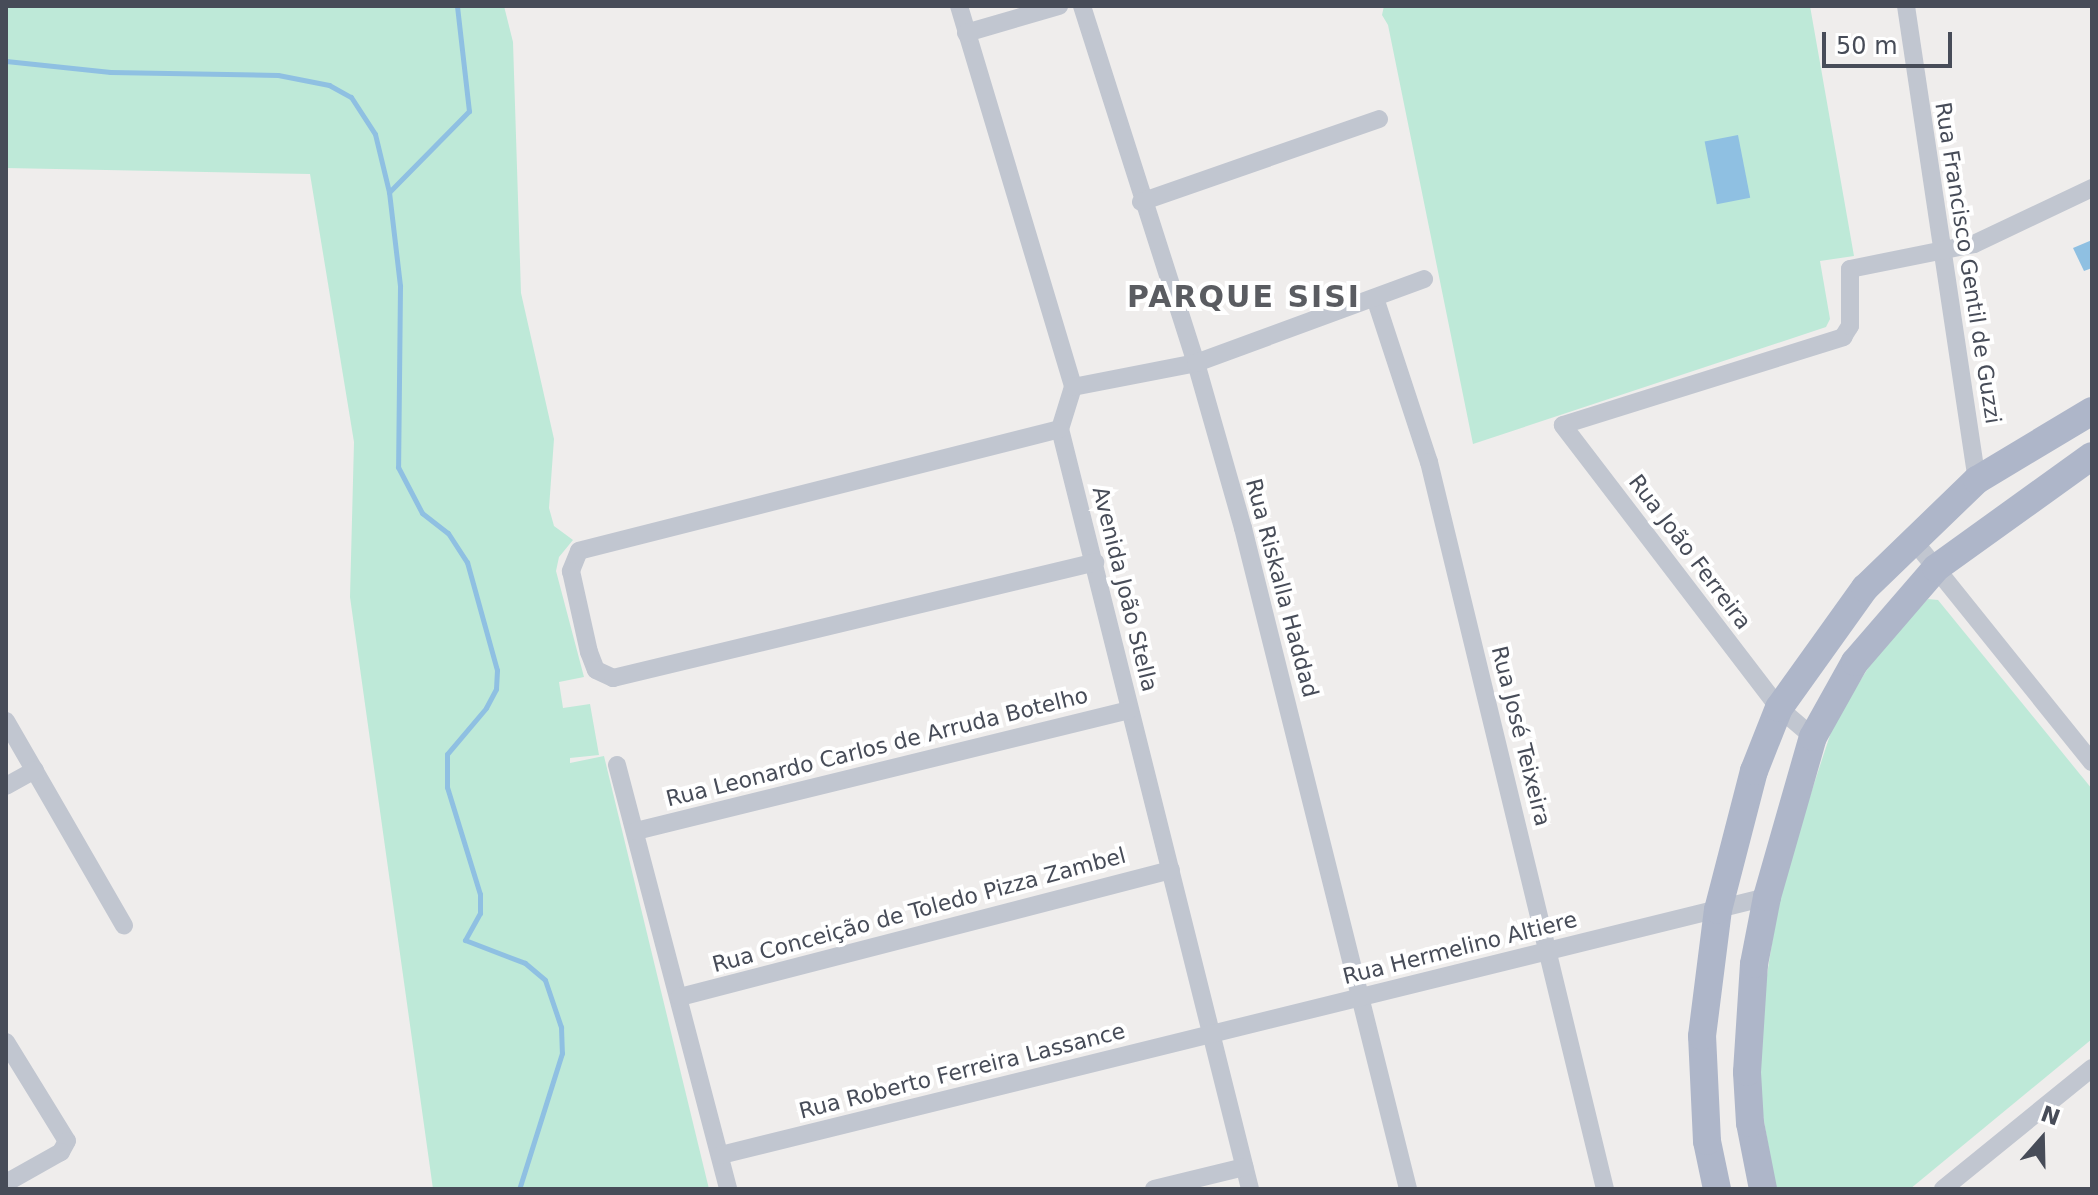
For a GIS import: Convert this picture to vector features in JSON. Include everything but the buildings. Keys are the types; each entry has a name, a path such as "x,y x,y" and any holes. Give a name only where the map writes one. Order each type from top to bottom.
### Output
{"main road":[{"path":"1717,1189 1707,1141 1702,1036 1718,910 1754,771 1779,708 1856,598 1977,480 2092,411"},
{"path":"1763,1189 1747,1072 1754,964 1767,897 1813,737 1855,662 1936,568 2092,456"}],"street":[{"path":"959,6 1073,387 1060,429 579,551 571,571 589,652 596,670 613,678 1095,562"},
{"path":"966,33 1044,6 1059,6"},
{"name":"Rua Riskalla Haddad","path":"1081,6 1141,202 1196,363 1362,998 1408,1189"},
{"name":"Rua Francisco Gentil de Guzzi","path":"1906,6 1977,480"},
{"path":"1141,202 1379,119"},
{"path":"1940,248 1990,238 2092,188"},
{"name":"Rua João Ferreira","path":"1813,737 1779,708 1563,425 1843,337 1850,326 1850,269 1940,248"},
{"path":"1073,387 1196,363 1424,279"},
{"name":"Rua José Teixeira","path":"1375,298 1429,462 1605,1189"},
{"name":"Avenida João Stella","path":"1060,429 1129,710 1215,1033 1250,1189"},
{"path":"1914,541 2092,762"},
{"name":"Rua Leonardo Carlos de Arruda Botelho","path":"636,831 1129,710"},
{"path":"6,721 124,925"},
{"path":"617,765 728,1189"},
{"path":"6,786 35,770"},
{"name":"Rua Conceição de Toledo Pizza Zambel","path":"680,997 1171,870"},
{"name":"Rua Hermelino Altiere","path":"1215,1033 1767,897"},
{"name":"Rua Roberto Ferreira Lassance","path":"721,1155 1215,1033"},
{"path":"6,1042 67,1141 61,1152 6,1183"},
{"path":"1943,1189 2092,1068"},
{"path":"1154,1189 1244,1167"}],"green space":[{"path":"6,6 504,6 513,42 521,293 554,439 549,508 554,526 573,540 559,557 556,571 584,677 559,682 563,708 590,704 599,755 570,758 570,763 604,756 709,1189 433,1189 350,597 354,442 310,174 6,168"},
{"path":"1384,6 1810,6 1854,256 1820,261 1830,319 1826,327 1473,444 1388,25 1382,15"},
{"path":"1928,599 1938,600 2092,789 2092,1039 1910,1189 1776,1189 1760,1099 1758,1034 1781,884 1834,723 1878,652"}],"water":[{"path":"1738,135 1750,198 1717,204 1705,141"},
{"path":"2092,240 2092,268 2084,271 2073,248"}],"waterway":[{"path":"457,6 469,111 389,192 400,286 398,467 422,513 448,533 467,562 497,670 496,689 486,708 447,754 447,787 480,894 480,913 465,940 525,963 545,980 561,1027 562,1053 519,1189"},
{"path":"6,61 110,72 278,75 329,85 351,97 375,134 389,192"}],"district":[{"name":"PARQUE SISI","path":"1244,297"}]}
